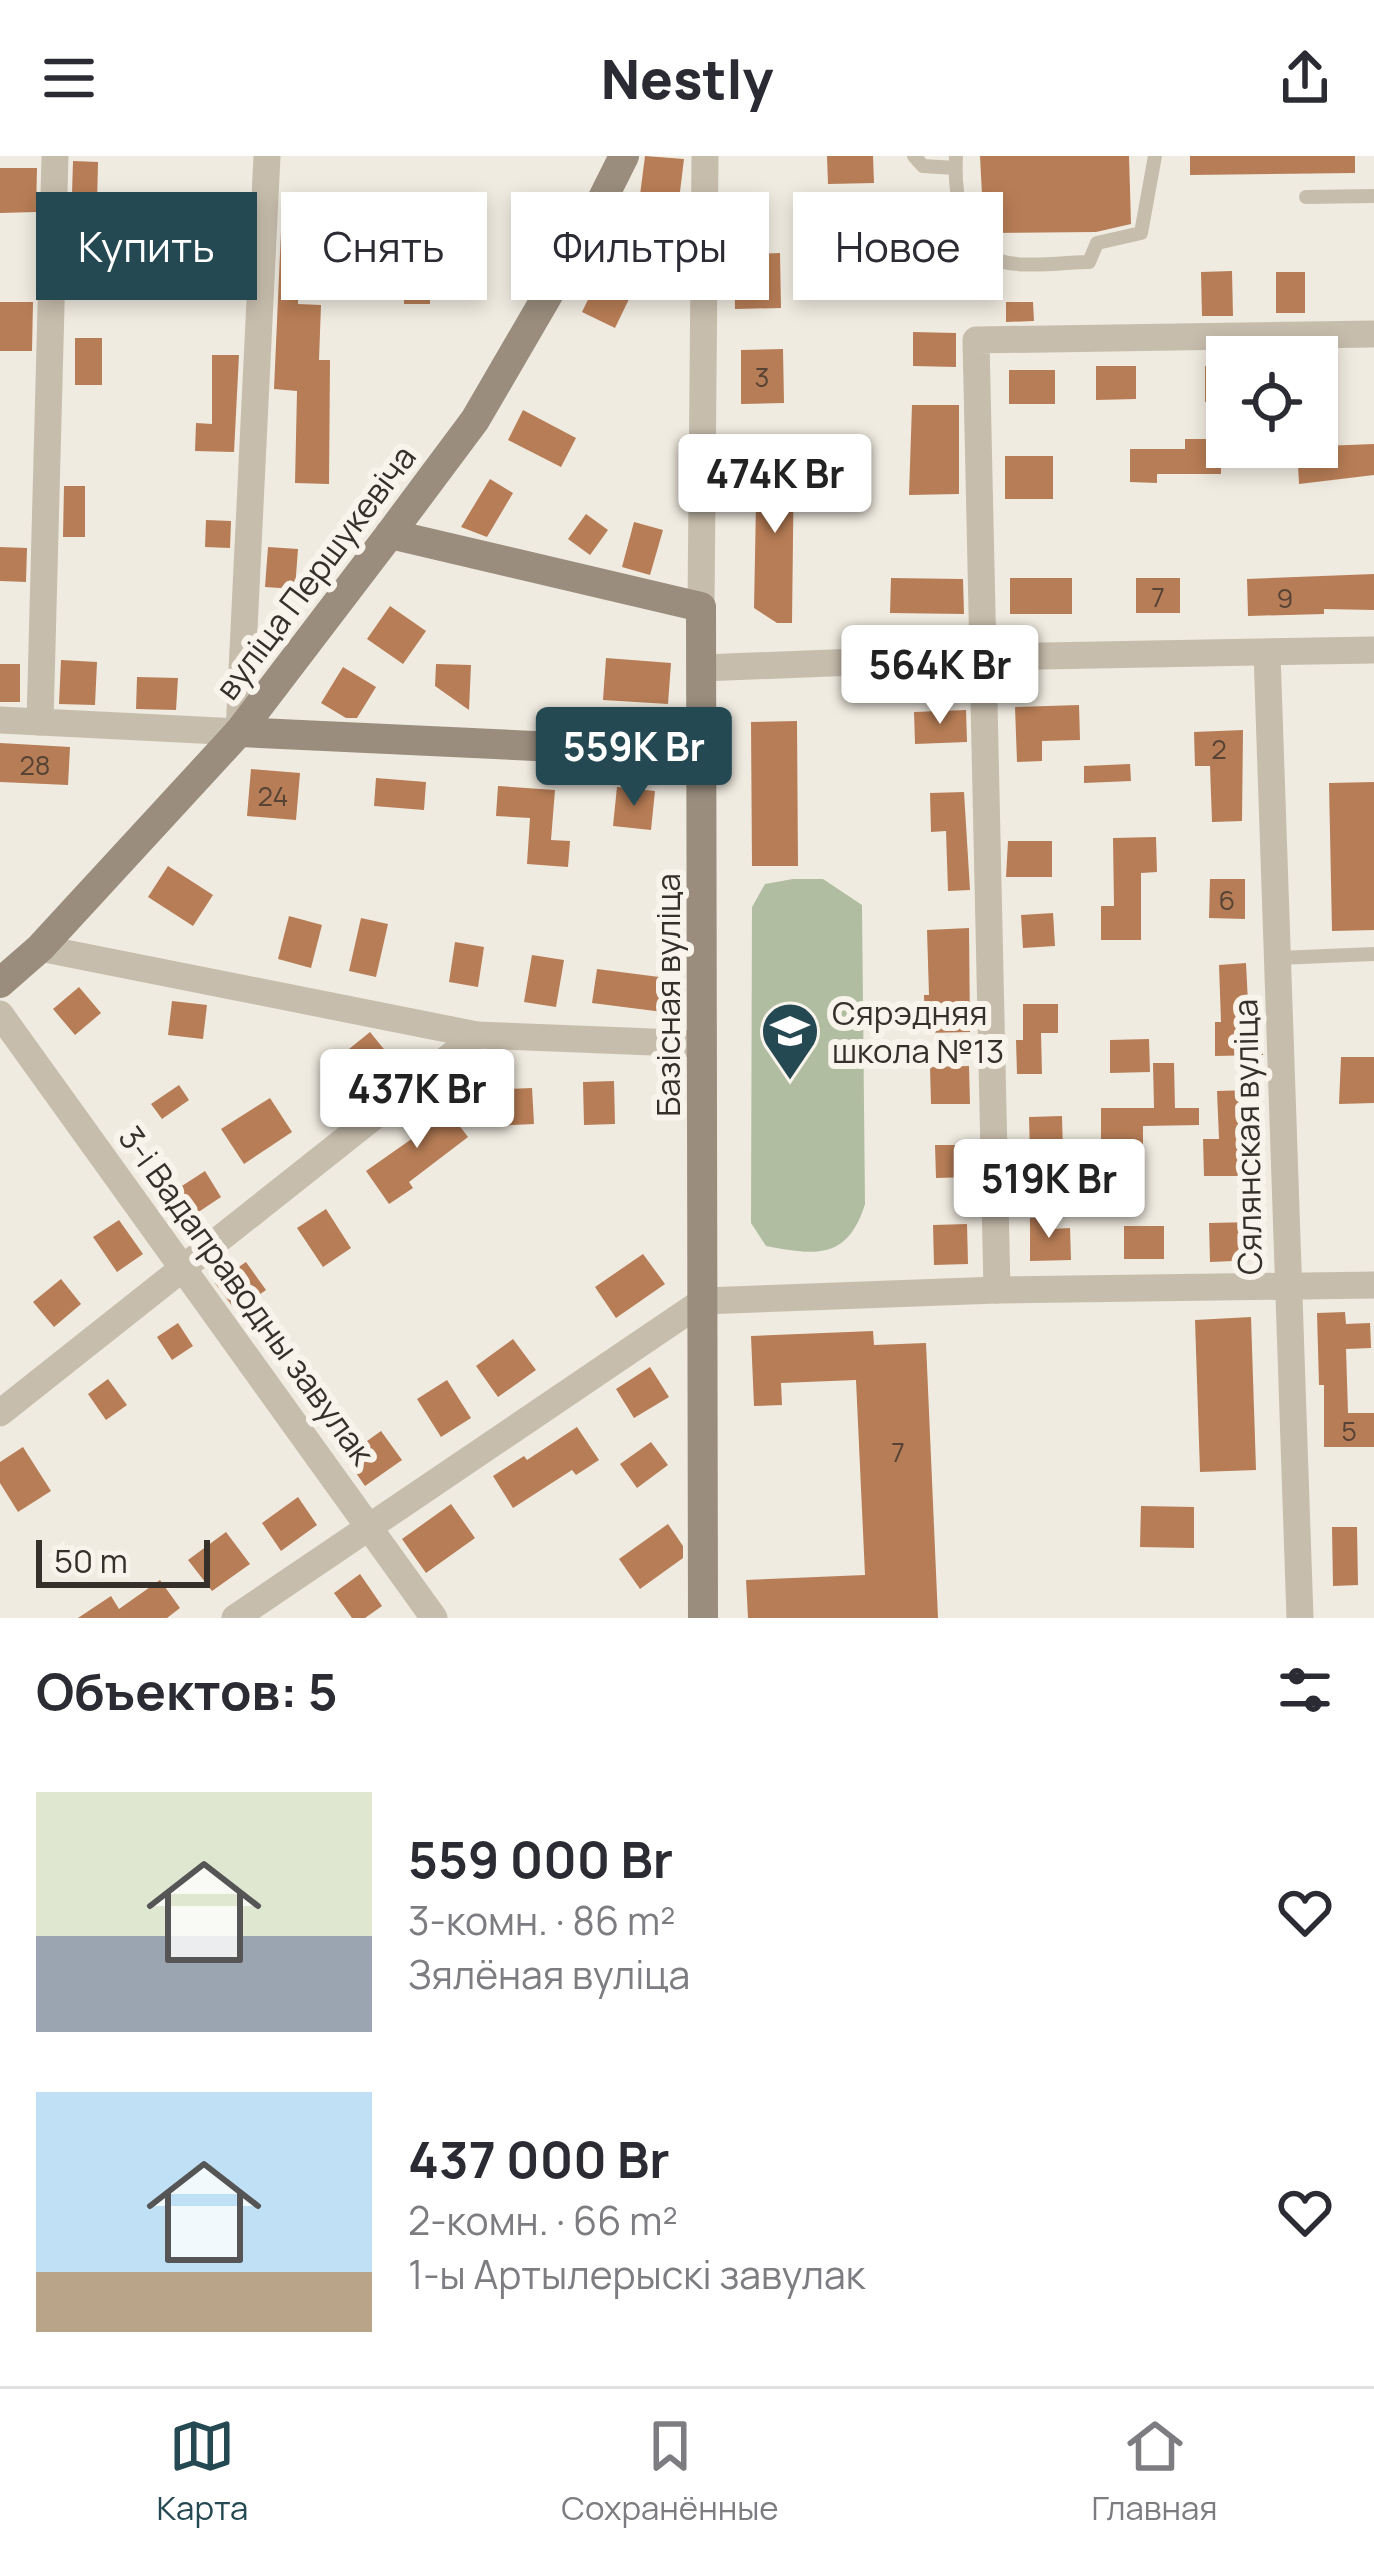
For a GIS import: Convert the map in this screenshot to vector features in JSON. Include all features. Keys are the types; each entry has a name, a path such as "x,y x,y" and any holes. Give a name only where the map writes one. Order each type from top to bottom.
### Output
{"main road":[{"name":"вуліца Першукевіча","path":"0,982 40,948 238,733 476,420 595,214 623,156"},
{"path":"390,534 701,607"},
{"name":"Базісная вуліца","path":"701,607 704,1618"},
{"path":"238,733 703,754"}],"street":[{"path":"40,722 55,156"},
{"path":"0,721 238,733 267,156"},
{"name":"Базісная вуліца","path":"701,607 704,156"},
{"path":"997,1290 976,340 1374,334"},
{"path":"703,668 1374,650"},
{"name":"Сялянская вуліца","path":"1267,653 1300,1618"},
{"path":"40,948 477,1035 703,1044"},
{"name":"3-і Вадаправодны завулак","path":"0,1014 434,1618"},
{"path":"0,1413 477,1035"},
{"path":"235,1618 704,1301 997,1290 1374,1285"}],"lane":[{"path":"914,156 923,166 955,162 960,209 968,231 995,259 1016,263 1089,262 1097,243 1141,233 1155,156"},
{"path":"1306,197 1374,196"},
{"path":"1278,958 1374,954"}],"green space":[{"path":"823,879 862,905 865,1204 850,1235 840,1244 815,1252 766,1246 751,1223 752,907 765,884"}],"building":[{"path":"645,156 684,159 680,192 640,192"},
{"path":"827,156 873,156 874,183 828,184"},
{"path":"980,156 1129,156 1131,224 1096,232 1003,233 1003,192 982,192"},
{"path":"1190,156 1355,156 1355,173 1190,175"},
{"path":"73,161 98,162 97,192 72,192"},
{"path":"0,168 37,168 36,212 0,213"},
{"path":"281,231 281,300 321,305 319,360 330,360 329,484 295,483 297,391 274,389"},
{"path":"769,253 780,253 781,308 735,309 735,300 769,300"},
{"path":"1232,271 1233,316 1202,316 1201,272"},
{"path":"1276,272 1305,272 1305,313 1276,313"},
{"path":"404,300 430,300 430,304 404,304"},
{"path":"588,300 629,300 615,328 582,312"},
{"path":"0,302 33,302 32,351 0,351"},
{"path":"1006,302 1033,302 1034,321 1006,322"},
{"path":"913,332 956,333 956,367 913,366"},
{"path":"75,338 102,338 102,385 75,385"},
{"path":"783,349 784,403 741,404 741,350"},
{"path":"212,355 239,355 234,452 195,451 196,423 212,424"},
{"path":"1096,366 1136,366 1136,399 1096,400"},
{"path":"1009,370 1055,370 1055,404 1009,404"},
{"path":"912,405 959,405 959,494 909,495"},
{"path":"523,410 576,438 561,467 508,440"},
{"path":"1185,439 1206,439 1206,468 1221,468 1221,474 1157,474 1157,483 1130,482 1130,449 1185,449"},
{"path":"1374,444 1374,475 1299,484 1298,468 1338,468 1338,445"},
{"path":"757,453 794,454 792,623 777,623 754,608"},
{"path":"1005,456 1053,456 1053,499 1005,499"},
{"path":"490,479 513,493 487,537 461,527"},
{"path":"64,486 85,486 85,537 63,537"},
{"path":"586,514 608,530 590,555 568,539"},
{"path":"206,520 231,521 230,548 205,547"},
{"path":"634,522 663,530 650,575 622,567"},
{"path":"0,547 27,548 26,582 0,581"},
{"path":"268,547 298,549 295,589 265,587"},
{"path":"1374,574 1374,610 1248,616 1247,579"},
{"path":"891,578 963,579 964,614 890,613"},
{"path":"1010,578 1072,578 1072,614 1010,614"},
{"path":"1136,578 1180,578 1180,613 1136,613"},
{"path":"390,606 426,631 403,664 367,639"},
{"path":"606,658 671,663 668,704 603,700"},
{"path":"61,660 97,662 95,705 59,704"},
{"path":"0,664 20,664 20,702 0,702"},
{"path":"436,664 471,665 469,710 435,686"},
{"path":"343,667 376,687 357,718 346,718 321,703"},
{"path":"137,677 178,678 176,710 136,709"},
{"path":"1079,705 1080,740 1042,741 1042,761 1017,762 1015,707"},
{"path":"966,710 967,742 915,744 914,712"},
{"path":"797,721 798,866 752,866 751,722"},
{"path":"1243,730 1242,821 1212,822 1210,766 1195,766 1194,732"},
{"path":"0,743 70,747 68,785 0,782"},
{"path":"1130,764 1131,781 1084,783 1084,766"},
{"path":"251,769 300,773 296,820 247,816"},
{"path":"376,778 426,782 424,810 374,806"},
{"path":"1374,782 1374,930 1332,931 1329,783"},
{"path":"498,786 555,790 551,840 570,841 568,867 527,864 530,818 496,816"},
{"path":"617,787 655,791 651,830 613,826"},
{"path":"964,792 970,890 948,891 946,831 931,832 930,793"},
{"path":"1156,837 1157,872 1141,873 1141,940 1101,940 1101,906 1114,906 1113,838"},
{"path":"1008,841 1052,841 1052,877 1006,877"},
{"path":"168,866 213,895 193,926 148,897"},
{"path":"1210,879 1245,879 1245,919 1209,918"},
{"path":"1053,913 1055,946 1023,948 1021,915"},
{"path":"289,916 322,925 311,968 278,959"},
{"path":"361,918 388,924 376,977 349,971"},
{"path":"969,928 970,1032 925,1033 927,930"},
{"path":"455,942 484,947 478,987 449,982"},
{"path":"532,955 564,960 556,1007 524,1002"},
{"path":"1246,963 1249,1022 1262,1021 1263,1055 1215,1056 1215,1022 1221,1022 1219,965"},
{"path":"597,969 667,978 663,1012 592,1003"},
{"path":"79,987 101,1013 75,1035 53,1009"},
{"path":"172,1001 207,1005 203,1039 168,1035"},
{"path":"1023,1004 1058,1004 1058,1033 1041,1033 1042,1074 1017,1074 1016,1040 1023,1040"},
{"path":"370,1032 400,1069 352,1108 322,1071"},
{"path":"1149,1039 1150,1072 1110,1073 1110,1040"},
{"path":"1341,1057 1374,1057 1374,1103 1339,1104"},
{"path":"1153,1063 1174,1063 1175,1108 1199,1108 1199,1125 1143,1126 1143,1145 1101,1145 1101,1108 1154,1108"},
{"path":"969,1066 970,1104 931,1104 930,1067"},
{"path":"614,1081 615,1124 584,1125 583,1082"},
{"path":"179,1085 189,1100 162,1119 151,1104"},
{"path":"532,1088 534,1124 491,1126 489,1090"},
{"path":"1248,1090 1247,1176 1204,1176 1203,1139 1219,1139 1217,1091"},
{"path":"270,1098 292,1132 244,1164 221,1129"},
{"path":"439,1099 468,1137 409,1182 413,1188 389,1204 366,1171 413,1138 403,1126"},
{"path":"1062,1116 1063,1152 1030,1153 1029,1117"},
{"path":"935,1145 971,1145 972,1177 936,1178"},
{"path":"205,1171 221,1197 185,1221 168,1195"},
{"path":"326,1209 351,1248 323,1267 297,1228"},
{"path":"1030,1218 1052,1218 1052,1229 1070,1228 1071,1260 1030,1261"},
{"path":"119,1220 143,1254 117,1272 93,1237"},
{"path":"1254,1222 1255,1260 1210,1262 1209,1223"},
{"path":"967,1224 968,1264 934,1265 933,1225"},
{"path":"1124,1226 1164,1226 1164,1259 1124,1259"},
{"path":"643,1254 665,1284 616,1318 595,1287"},
{"path":"246,1262 266,1290 236,1311 215,1283"},
{"path":"61,1279 81,1304 54,1327 33,1302"},
{"path":"1345,1312 1346,1324 1370,1323 1371,1348 1346,1349 1348,1413 1374,1413 1374,1447 1324,1447 1317,1313"},
{"path":"1251,1317 1256,1470 1200,1472 1195,1320"},
{"path":"178,1323 193,1346 172,1360 157,1337"},
{"path":"873,1331 874,1345 926,1343 938,1618 748,1618 746,1580 865,1575 856,1380 781,1383 782,1405 754,1406 751,1336"},
{"path":"513,1339 536,1370 498,1397 476,1366"},
{"path":"650,1367 669,1397 634,1418 616,1389"},
{"path":"108,1379 127,1405 106,1420 88,1394"},
{"path":"447,1380 471,1418 441,1437 417,1399"},
{"path":"577,1427 599,1460 576,1475 572,1470 513,1508 493,1476"},
{"path":"381,1431 402,1460 365,1486 345,1457"},
{"path":"651,1442 668,1465 637,1488 620,1464"},
{"path":"23,1447 51,1491 18,1512 0,1483 0,1462"},
{"path":"298,1497 317,1525 281,1551 262,1523"},
{"path":"451,1504 475,1538 426,1573 402,1539"},
{"path":"1141,1506 1194,1507 1194,1548 1140,1547"},
{"path":"668,1524 683,1546 683,1558 640,1589 619,1559"},
{"path":"1332,1527 1357,1527 1358,1585 1333,1586"},
{"path":"226,1532 250,1564 212,1591 188,1560"},
{"path":"360,1574 382,1606 365,1618 352,1618 334,1593"},
{"path":"160,1580 180,1608 167,1618 78,1618 111,1596 119,1609"}],"place":[{"name":"Сярэдняя школа №13","path":"790,1082"}]}
